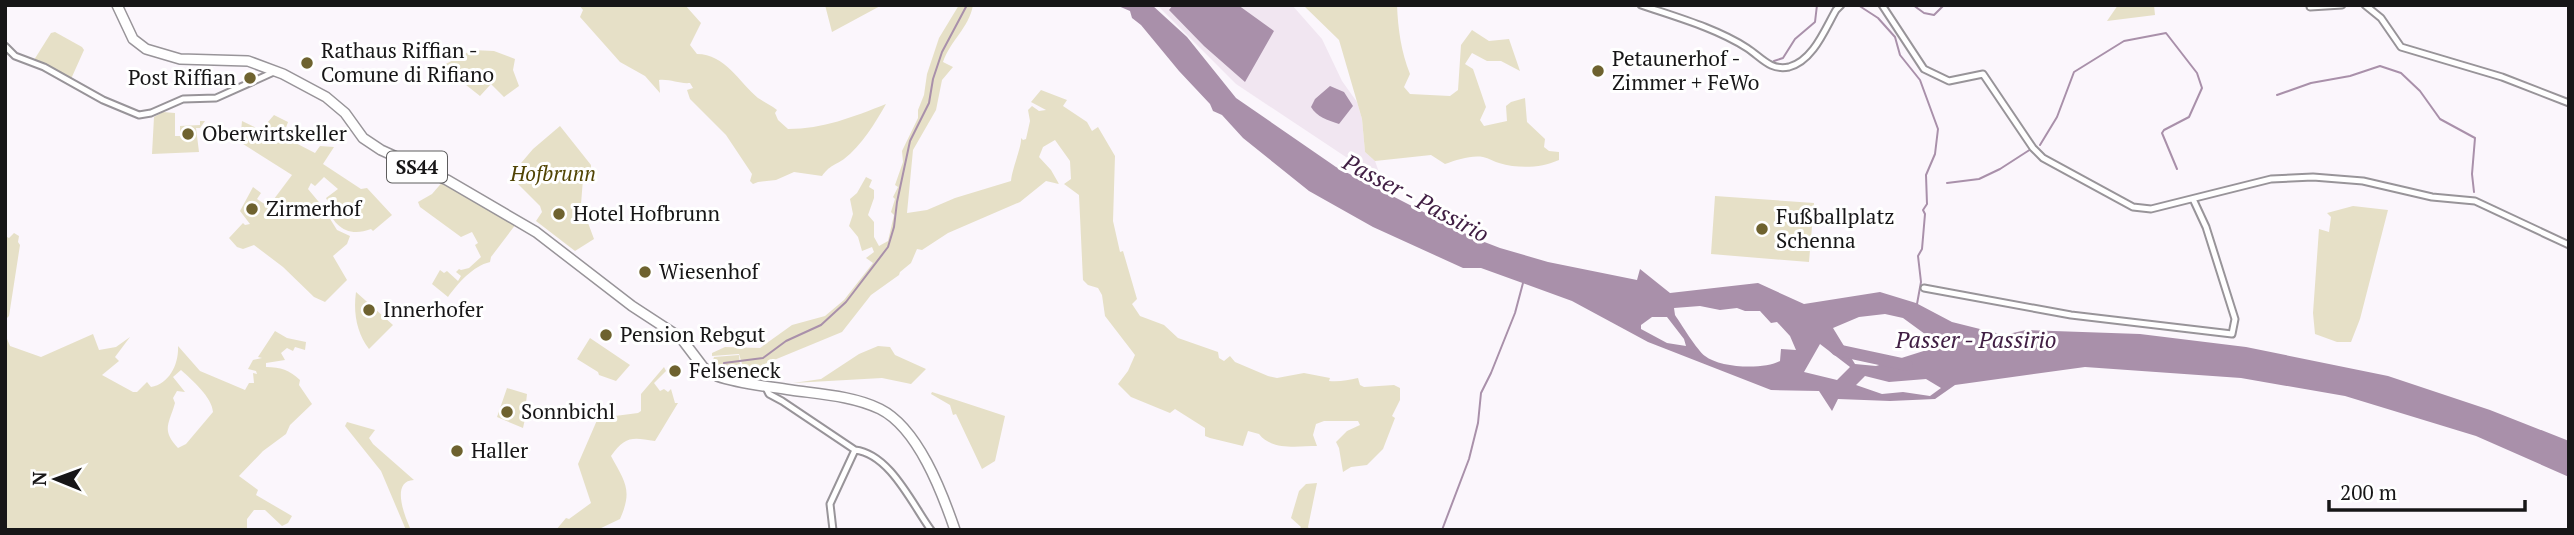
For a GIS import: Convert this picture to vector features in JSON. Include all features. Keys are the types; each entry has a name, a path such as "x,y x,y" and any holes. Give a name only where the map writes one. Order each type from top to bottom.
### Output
{"main road":[{"name":"SS44","path":"117,5 133,39 156,53 180,59 248,61 276,71 334,102 363,138 381,150 447,180 536,232 639,311 681,338 694,357 710,372 725,379 865,403 891,416 903,427 940,486 955,530"}],"street":[{"path":"1641,5 1715,32 1745,47 1769,66 1791,67 1812,52 1841,5"},
{"path":"1882,5 1924,69 1949,81 1983,74 2033,148 2043,158 2140,209 2151,209 2271,179 2318,177 2363,181 2432,197 2475,201 2569,245"},
{"path":"2310,6 2342,5"},
{"path":"2365,5 2381,18 2401,47 2502,77 2569,103"},
{"path":"5,46 15,56 44,67 103,100 139,115 151,113 183,99 216,98 276,71"},
{"path":"1924,288 2071,315 2232,334 2235,319 2206,227 2193,199"},
{"path":"765,386 769,394 855,450 864,451 882,462 931,530"},
{"path":"833,530 830,503 855,450"}],"shaded area":[{"path":"1157,5 1292,5 1322,39 1342,81 1357,102 1362,119 1365,152 1375,161 1382,181 1236,84"}],"green space":[{"path":"579,5 685,5 701,23 690,45 697,54 707,55 724,64 758,98 777,110 775,113 778,120 788,129 826,125 886,104 856,147 822,176 794,172 776,180 753,184 750,181 752,174 726,135 690,99 687,90 693,88 690,83 659,80 660,93 645,76 620,62 580,17 583,10"},
{"path":"825,5 882,5 832,32"},
{"path":"959,5 973,5 968,21 943,62 953,67 942,80 936,110 913,150 907,213 927,210 955,198 1011,181 1021,138 1026,139 1030,121 1028,110 1032,106 1039,111 1046,110 1031,102 1041,90 1067,100 1063,106 1087,122 1092,131 1098,127 1115,156 1113,221 1120,252 1123,251 1137,299 1132,304 1140,316 1164,325 1178,338 1218,352 1219,358 1224,361 1230,356 1235,362 1268,376 1277,378 1304,373 1330,378 1329,381 1358,378 1360,385 1364,387 1394,385 1400,388 1400,400 1392,416 1395,418 1383,449 1367,465 1351,467 1343,472 1336,442 1347,431 1360,425 1358,421 1324,421 1316,424 1313,435 1317,446 1278,445 1248,431 1243,446 1205,436 1205,428 1175,409 1170,413 1131,397 1118,384 1135,355 1105,316 1102,295 1098,288 1083,280 1079,195 1064,184 1071,179 1070,161 1055,140 1043,147 1039,157 1059,184 1046,181 1020,202 948,233 922,250 917,249 911,263 871,295 842,332 745,372 745,367 740,375 719,371 711,366 714,357 739,355 740,365 746,367 739,354 712,356 712,353 725,347 760,348 792,325 825,316 844,300 873,263 866,258 874,252 872,247 862,251 858,237 849,226 853,214 850,199 857,193 866,177 872,180 869,187 874,190 874,198 868,215 874,222 874,237 879,246 888,241 894,215 891,212 895,199 893,197 898,187 895,185 903,162 902,151 918,118 927,74 939,38"},
{"path":"1303,5 1397,5 1400,40 1410,74 1404,87 1410,94 1450,96 1458,90 1461,45 1472,30 1489,41 1509,39 1520,71 1501,61 1487,61 1472,53 1465,64 1473,69 1486,107 1480,120 1484,126 1507,121 1506,106 1525,98 1527,122 1545,139 1544,147 1549,151 1559,152 1559,160 1545,165 1522,167 1478,157 1445,164 1431,155 1375,161 1365,152 1362,119 1339,40"},
{"path":"2118,5 2154,5 2155,15 2107,21"},
{"path":"55,32 84,50 71,79 34,60 51,33"},
{"path":"472,50 494,51 515,59 513,70 519,86 504,97 491,84 480,96 442,66"},
{"path":"163,112 175,113 175,136 180,136 180,126 200,125 200,121 205,121 200,128 196,128 199,152 152,154 154,117"},
{"path":"274,115 288,122 283,136 286,138 315,153 320,146 334,147 323,164 361,189 367,188 392,215 373,231 348,231 337,224 327,204 326,198 338,189 324,177 315,186 311,183 308,189 323,207 325,214 337,230 350,236 347,244 333,256 347,280 325,302 314,297 283,267 254,245 243,249 237,247 229,238 243,223 250,224 240,211 253,187 261,193 257,199 266,205 272,205 292,175 240,142 242,121 261,130"},
{"name":"Hofbrunn","path":"560,126 591,165 591,173 583,179 581,204 594,239 575,251 536,221 542,212 540,206 510,176 533,149"},
{"path":"445,179 516,224 490,262 472,271 448,297 432,284 440,270 444,273 447,271 458,281 461,276 456,272 469,268 481,257 472,232 461,237 420,207 418,202 432,194"},
{"name":"Fußballplatz Schenna","path":"1715,196 1814,203 1809,262 1711,254"},
{"path":"2353,206 2388,210 2360,319 2351,342 2337,342 2315,334 2313,313 2319,229 2329,232 2331,217 2327,213"},
{"path":"14,233 19,236 20,245 9,316 5,320 5,236 9,238"},
{"path":"356,292 393,325 369,349 357,322"},
{"path":"275,331 287,338 306,342 305,350 295,347 293,351 287,348 281,353 285,360 266,363 266,367 284,370 300,380 299,385 312,404 290,425 286,434 263,451 239,476 258,490 256,495 292,516 288,523 282,526 265,510 254,510 247,519 247,530 5,530 5,334 10,346 41,357 93,334 99,350 116,347 130,337 115,357 119,361 102,375 133,392 137,392 147,382 151,387 168,377 175,366 178,346 200,371 245,390 249,383 254,383 253,373 257,374 256,371 248,369 253,360 262,358 258,357","holes":["181,370 205,395 213,412 186,444 178,448 168,427 175,403 173,398 177,391 185,392 173,377"]},
{"path":"590,338 630,365 616,381 599,375 577,359"},
{"path":"878,346 890,347 895,355 926,369 911,384 882,378 793,383 821,379 859,354"},
{"path":"664,367 666,371 654,383 660,391 664,389 668,392 671,389 675,403 678,403 655,441 630,439 611,456 627,493 620,519 597,530 556,530 566,518 569,519 591,503 578,464 601,411 612,412 615,416 641,411 641,394"},
{"path":"507,388 527,394 528,405 523,428 497,417"},
{"path":"932,392 1005,416 995,461 982,469 956,414 953,415 950,405 931,394"},
{"path":"347,422 375,430 369,438 373,444 414,480 403,486 401,493 403,509 411,530 406,530 381,471 345,426"},
{"path":"1317,483 1308,527 1310,530 1299,530 1301,527 1291,518 1299,491 1306,484"}],"water":[{"path":"1116,5 1152,5 1187,37 1236,98 1336,167 1474,238 1500,248 1548,262 1637,280 1640,269 1670,293 1758,283 1804,304 1880,292 1916,303 1952,322 2004,335 2026,330 2140,334 2246,347 2388,376 2490,410 2569,441 2569,477 2476,436 2345,396 2241,378 2085,367 1955,385 1935,399 1838,399 1832,411 1819,391 1771,390 1648,342 1572,301 1481,268 1463,268 1373,227 1309,191 1243,138 1222,115 1213,111 1210,104 1132,18 1130,11","holes":["1700,306 1720,310 1737,308 1760,311 1771,323 1777,322 1790,336 1796,350 1781,349 1780,361 1763,366 1731,365 1712,360 1698,348 1675,315 1674,308","1885,314 1903,318 1929,337 1930,349 1876,366 1855,364 1833,328 1859,317","1652,317 1667,317 1684,339 1686,346 1667,343 1641,329 1641,325","1820,344 1850,367 1837,380 1804,372","1865,376 1889,382 1926,379 1941,388 1930,396 1903,392 1882,394 1856,385"]},
{"path":"1173,5 1238,5 1274,31 1245,82 1169,10"},
{"path":"1330,86 1344,92 1353,106 1339,124 1319,116 1311,107 1315,99"}],"waterway":[{"path":"724,363 763,358 786,341 821,325 846,302 888,247 910,141 929,103 942,52 967,5"},
{"path":"1774,61 1783,58 1795,39 1815,22 1817,5"},
{"path":"1858,5 1878,18 1895,37 1900,55 1920,80 1938,129 1935,154 1926,175 1927,204 1923,210 1925,214 1922,249 1918,256 1921,282 1917,304"},
{"path":"1913,5 1924,13 1934,15 1944,5"},
{"path":"2040,145 2057,117 2074,72 2124,41 2166,33 2197,73 2202,88 2189,117 2162,133 2177,169"},
{"path":"2277,95 2311,83 2350,76 2380,66 2401,73 2420,91 2440,119 2475,138 2472,174 2474,192"},
{"path":"1947,183 1979,179 2031,149"},
{"path":"1442,530 1469,459 1478,423 1481,393 1515,313 1523,283"},
{"name":"Passer - Passirio","path":"1834,347 1837,350 1907,365"}],"place":[{"name":"Rathaus Riffian - Comune di Rifiano","path":"307,63"},
{"name":"Petaunerhof - Zimmer + FeWo","path":"1598,71"},
{"name":"Post Riffian","path":"250,78"},
{"name":"Oberwirtskeller","path":"188,134"},
{"name":"Zirmerhof","path":"252,209"},
{"name":"Hotel Hofbrunn","path":"559,214"},
{"name":"Fußballplatz Schenna","path":"1762,229"},
{"name":"Wiesenhof","path":"645,272"},
{"name":"Innerhofer","path":"369,310"},
{"name":"Pension Rebgut","path":"606,335"},
{"name":"Felseneck","path":"675,371"},
{"name":"Sonnbichl","path":"507,412"},
{"name":"Haller","path":"457,451"}]}
